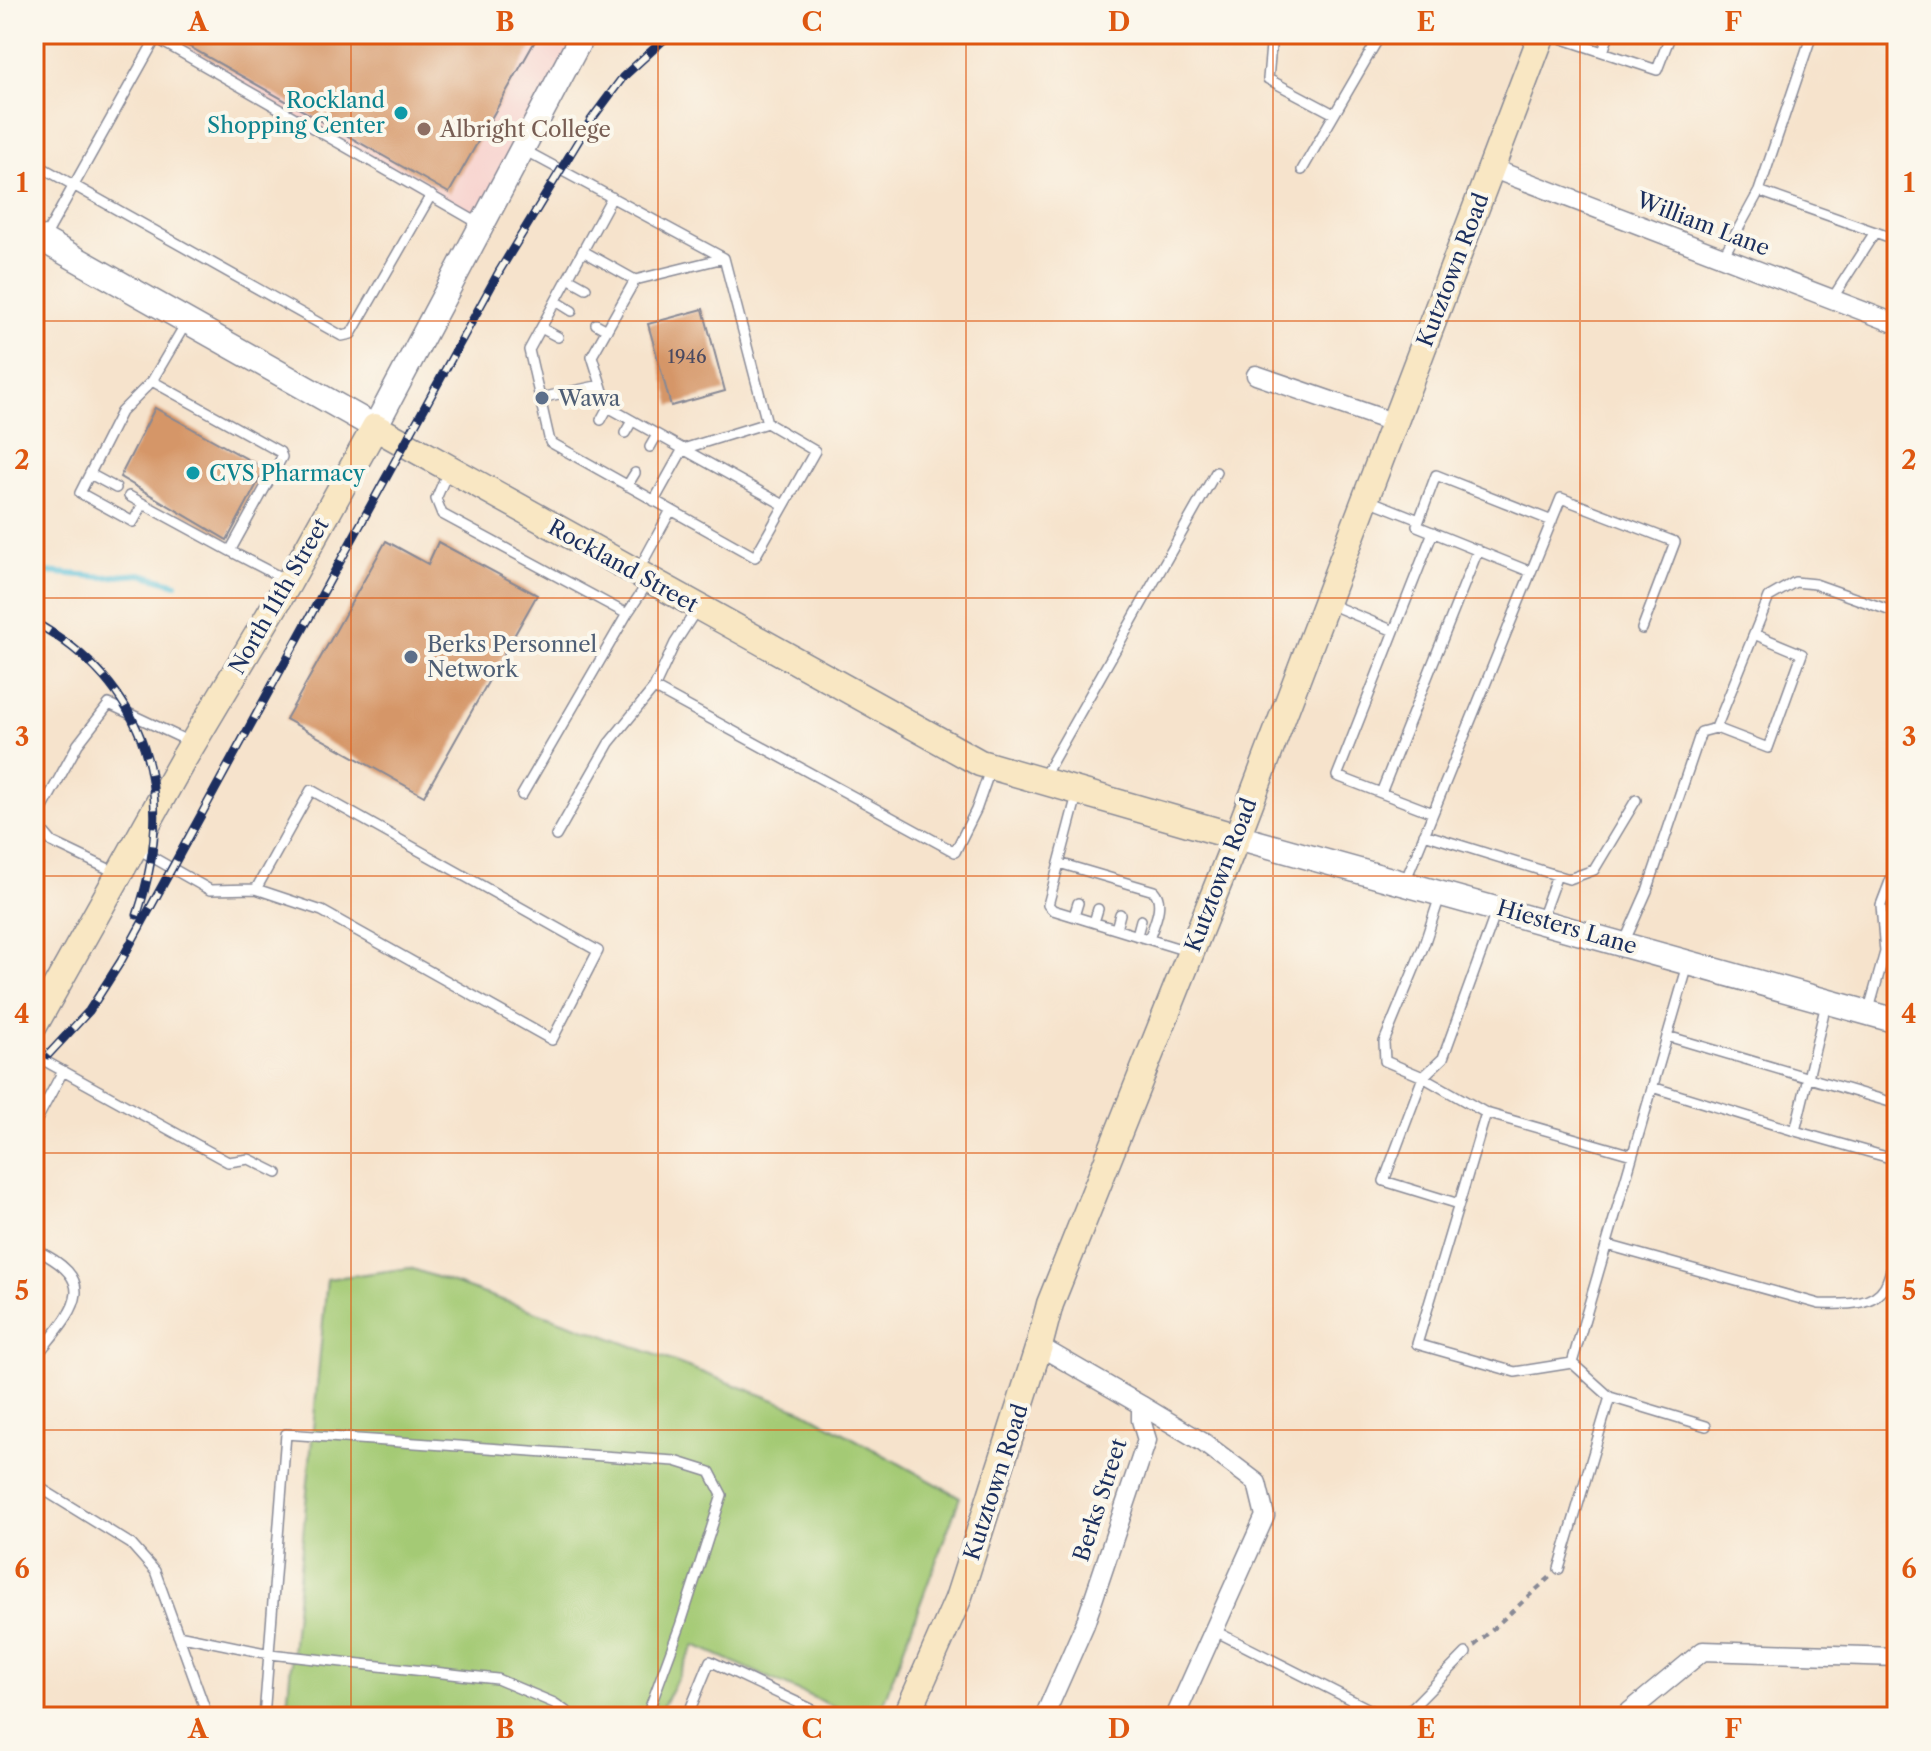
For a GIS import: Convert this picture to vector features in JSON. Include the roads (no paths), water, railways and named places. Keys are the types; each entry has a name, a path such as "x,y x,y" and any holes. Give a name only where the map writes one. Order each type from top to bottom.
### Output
{"main road":[{"name":"Kutztown Road","path":"906,1717 958,1599 1050,1304 1237,837 1491,168 1545,34"},
{"name":"Rockland Street","path":"375,427 947,747 992,766 1237,837"},
{"name":"North 11th Street","path":"34,1026 41,1000 119,874 289,582 375,427"}],"street":[{"name":"North 11th Street","path":"375,427 583,34"},
{"name":"William Lane","path":"1491,168 1897,324"},
{"name":"Rockland Street","path":"39,238 375,427"},
{"path":"1256,375 1395,423"},
{"name":"Hiesters Lane","path":"1237,837 1541,919 1897,1021"},
{"path":"1039,1346 1204,1443 1257,1483 1265,1516 1175,1717"},
{"name":"Berks Street","path":"1044,1717 1085,1624 1147,1440 1141,1420 1141,1405"},
{"path":"1623,1717 1703,1651 1897,1657"}],"lane":[{"path":"1272,34 1268,79 1334,114"},
{"path":"1302,170 1381,34"},
{"path":"1545,34 1657,70 1671,34"},
{"path":"1603,52 1609,34"},
{"path":"1723,257 1759,191 1812,34"},
{"path":"39,238 74,185 152,36 480,224"},
{"path":"522,149 612,197 724,258 767,423 815,451 755,557 550,442 529,350 612,197"},
{"path":"34,163 342,336 351,334 431,195"},
{"path":"1759,191 1897,240"},
{"path":"1832,299 1875,232"},
{"path":"583,251 635,280 724,258"},
{"path":"568,278 586,288"},
{"path":"592,356 635,280"},
{"path":"556,301 572,311"},
{"path":"610,301 620,307"},
{"path":"143,504 133,522 80,493 121,412 152,381 187,320"},
{"path":"596,324 607,330"},
{"path":"541,328 558,337"},
{"path":"582,350 592,356 608,407 784,505"},
{"path":"152,381 280,452 282,457 230,551"},
{"path":"540,398 601,385"},
{"path":"601,420 608,407"},
{"path":"625,433 632,421"},
{"path":"654,501 683,449 767,423"},
{"path":"650,447 657,435"},
{"path":"579,459 586,447"},
{"path":"604,472 610,460"},
{"path":"449,468 436,499 442,514 627,614"},
{"path":"1041,781 1216,472"},
{"path":"627,486 635,473"},
{"path":"90,474 116,488"},
{"path":"1531,572 1417,526 1436,475 1552,521"},
{"path":"129,496 289,582"},
{"path":"1405,882 1561,498 1675,542 1642,629"},
{"path":"1366,499 1419,520"},
{"path":"522,795 627,614 671,510"},
{"path":"1433,532 1337,776 1433,813"},
{"path":"1381,793 1478,550"},
{"path":"1716,728 1769,597 1795,582 1815,584 1897,613"},
{"path":"1326,603 1394,631"},
{"path":"556,836 609,743 654,688 675,643 698,608"},
{"path":"1624,943 1647,891 1701,732 1716,728 1768,748 1802,654 1754,634"},
{"path":"654,688 955,852 976,810 992,766"},
{"path":"119,874 52,842 35,822 78,744 109,704 193,743"},
{"path":"134,847 210,890 256,889 322,911 552,1040 598,951 311,790 256,889"},
{"path":"1078,792 1048,905 1053,910 1191,953"},
{"path":"1424,834 1569,879 1594,870 1636,800"},
{"path":"34,832 46,834"},
{"path":"1059,863 1086,871 1106,883 1128,883 1148,895 1159,896 1160,903 1149,939"},
{"path":"1868,1013 1885,952 1881,905 1897,863"},
{"path":"1083,882 1086,871"},
{"path":"1541,919 1557,875"},
{"path":"1125,894 1128,883"},
{"path":"1441,892 1424,945 1384,1042 1385,1061 1423,1077 1486,1113 1632,1155"},
{"path":"1074,916 1078,903"},
{"path":"1459,1204 1384,1181 1423,1077 1443,1058 1498,908"},
{"path":"1094,922 1098,909"},
{"path":"1116,929 1120,914"},
{"path":"1137,935 1141,920"},
{"path":"1885,952 1897,939"},
{"path":"1572,1363 1689,961"},
{"path":"1795,1131 1827,1001"},
{"path":"1667,1036 1897,1104"},
{"path":"34,1055 228,1162 249,1159 277,1173"},
{"path":"34,1125 63,1071"},
{"path":"1652,1087 1897,1160"},
{"path":"1486,1113 1417,1344 1515,1372 1572,1363"},
{"path":"1607,1245 1819,1304 1860,1303 1872,1297 1885,1286 1897,1248"},
{"path":"34,1249 63,1263 75,1281 74,1308 34,1359"},
{"path":"1572,1363 1610,1397 1706,1426"},
{"path":"1559,1569 1610,1397"},
{"path":"264,1717 286,1434 675,1461 710,1472 722,1495 680,1626 649,1710 643,1717"},
{"path":"34,1484 131,1544 155,1571 208,1717"},
{"path":"178,1635 270,1654 497,1679 554,1703 574,1717"},
{"path":"1210,1636 1375,1715 1405,1715 1466,1653"},
{"path":"687,1717 710,1661 828,1717"}],"waterway":[{"path":"34,571 104,577 141,574 176,584"}],"railway":[{"path":"48,1055 89,1011 121,961 500,270 591,120 623,77 670,34"},
{"path":"34,622 73,648 104,678 128,711 144,747 153,786 154,827 149,870 137,915"}],"place":[{"name":"Rockland Shopping Center","path":"401,113"},
{"name":"Albright College","path":"424,129"},
{"name":"Wawa","path":"542,398"},
{"name":"CVS Pharmacy","path":"193,473"},
{"name":"Berks Personnel Network","path":"411,657"}]}
